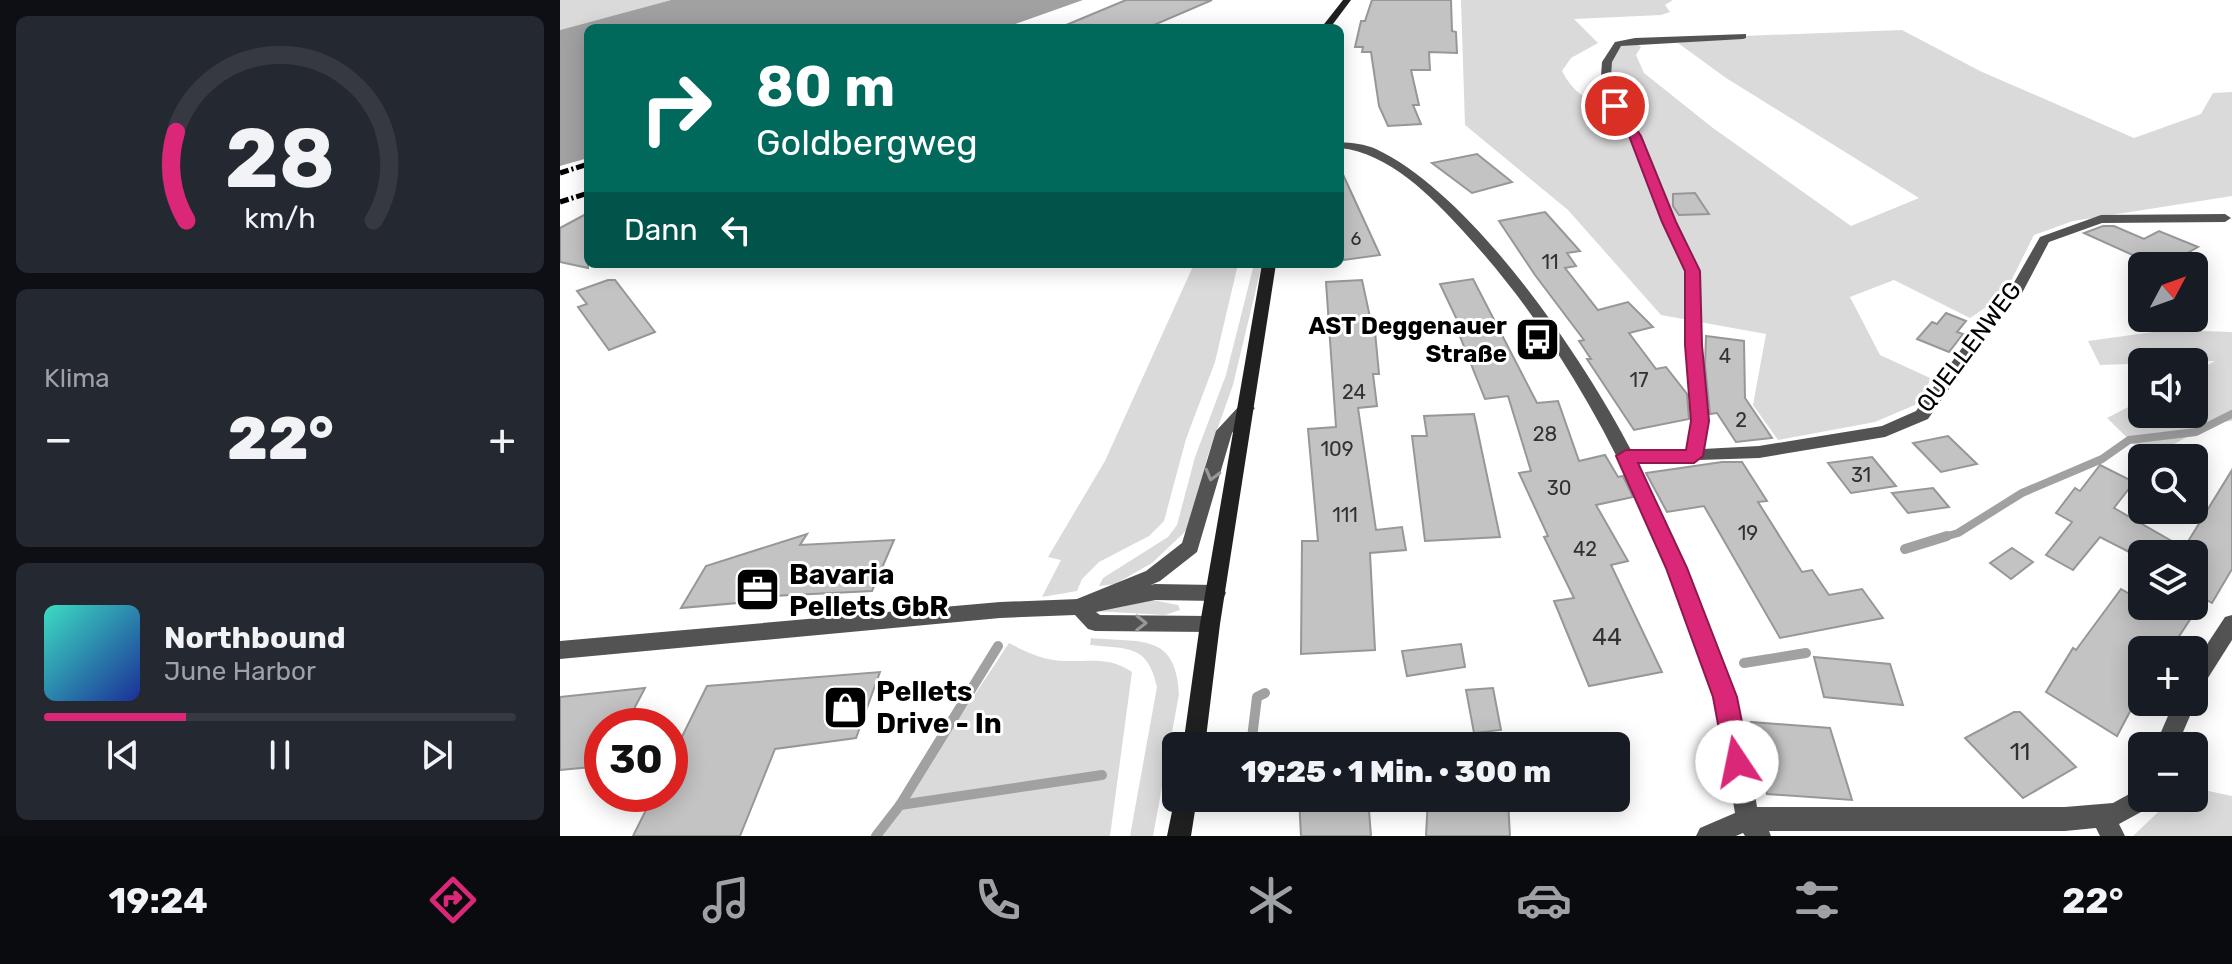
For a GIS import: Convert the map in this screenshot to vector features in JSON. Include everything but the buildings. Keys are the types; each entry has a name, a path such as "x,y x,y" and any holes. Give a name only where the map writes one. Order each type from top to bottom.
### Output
{"main road":[{"path":"1328,24 1347,0"},
{"path":"1196,732 1210,624 1268,268"},
{"path":"1179,836 1183,812"}],"street":[{"path":"1694,456 1700,421 1693,345 1692,271 1635,136 1605,90 1607,62 1618,44 1743,36"},
{"path":"1344,146 1373,151 1436,195 1487,249 1592,392 1626,456 1677,568 1725,697 1753,828"},
{"name":"QUELLENWEG","path":"1626,456 1759,452 1885,431 1922,415 1994,314 2014,295 2044,240 2101,219 2225,218"},
{"path":"1079,607 1153,576 1190,547 1224,431 1247,408"},
{"path":"560,650 1000,610 1079,607 1155,592 1216,593"},
{"path":"1079,607 1095,623 1210,624"},
{"path":"2208,660 2232,623"},
{"path":"1708,836 1753,828 2065,819 2107,826 2115,814 2128,807"}],"shaded area":[{"path":"560,0 671,0 560,30"},
{"path":"671,0 1083,0 1015,24 584,24 584,159 560,166 560,30"},
{"path":"1461,0 1673,0 1665,5 1670,12 1661,15 1574,19 1598,43 1571,58 1562,71 1572,86 1591,100 1616,106 1608,83 1611,60 1619,45 1635,42 1641,47 1636,55 1644,73 1713,128 1851,226 1919,198 1726,78 1678,43 1743,36 1902,30 1980,71 2134,138 2201,114 2213,93 2232,92 2232,196 2073,221 2034,235 2004,295 1970,318 1894,280 1850,297 1880,355 1930,378 1924,401 1875,422 1778,440 1753,405 1766,334 1661,315 1568,210 1465,125"},
{"path":"1192,268 1237,268 1215,362 1186,439 1164,521 1149,536 1099,562 1082,579 1077,591 1042,597 1061,560 1048,557 1105,461"},
{"path":"1253,268 1261,268 1233,385 1207,458 1191,526 1152,563 1115,584 1099,586 1103,578 1168,537 1177,525 1195,457 1226,375"},
{"path":"2153,332 2232,332 2232,421 2208,426 2208,365 2215,361 2208,361 2208,348 2128,348 2128,364 2100,365 2088,341"},
{"path":"2128,407 2128,428 2204,428 2174,444 2134,444 2107,418"},
{"path":"1153,600 1178,605 1180,610 1165,615 1094,611"},
{"path":"1091,638 1152,645 1163,650 1176,674 1179,694 1172,732 1162,732 1162,787 1153,836 1130,836 1157,687 1153,673 1142,656 1134,651 1090,645"},
{"path":"1009,643 1049,659 1107,662 1132,672 1110,836 881,836"},
{"path":"2208,791 2232,796 2232,836 2133,836 2158,812 2208,812"}],"waterway":[{"path":"1941,538 1958,533 2022,493 2102,459 2129,440 2196,432 2232,414"},
{"path":"1905,549 1947,536"},
{"path":"900,805 998,646"},
{"path":"1744,663 1806,653"},
{"path":"1253,732 1257,697 1265,693"},
{"path":"900,805 1102,775"},
{"path":"876,836 900,805"}],"railway":[{"path":"560,173 584,165"},
{"path":"560,202 584,194"}],"place":[{"name":"AST Deggenauer Straße","path":"1538,340"},
{"name":"Bavaria Pellets GbR","path":"758,590"},
{"name":"Pellets Drive - In","path":"845,707"}],"route":[{"path":"1615,106 1635,136 1692,271 1693,345 1700,421 1694,456 1626,456 1677,568 1725,697 1737,762"}]}
